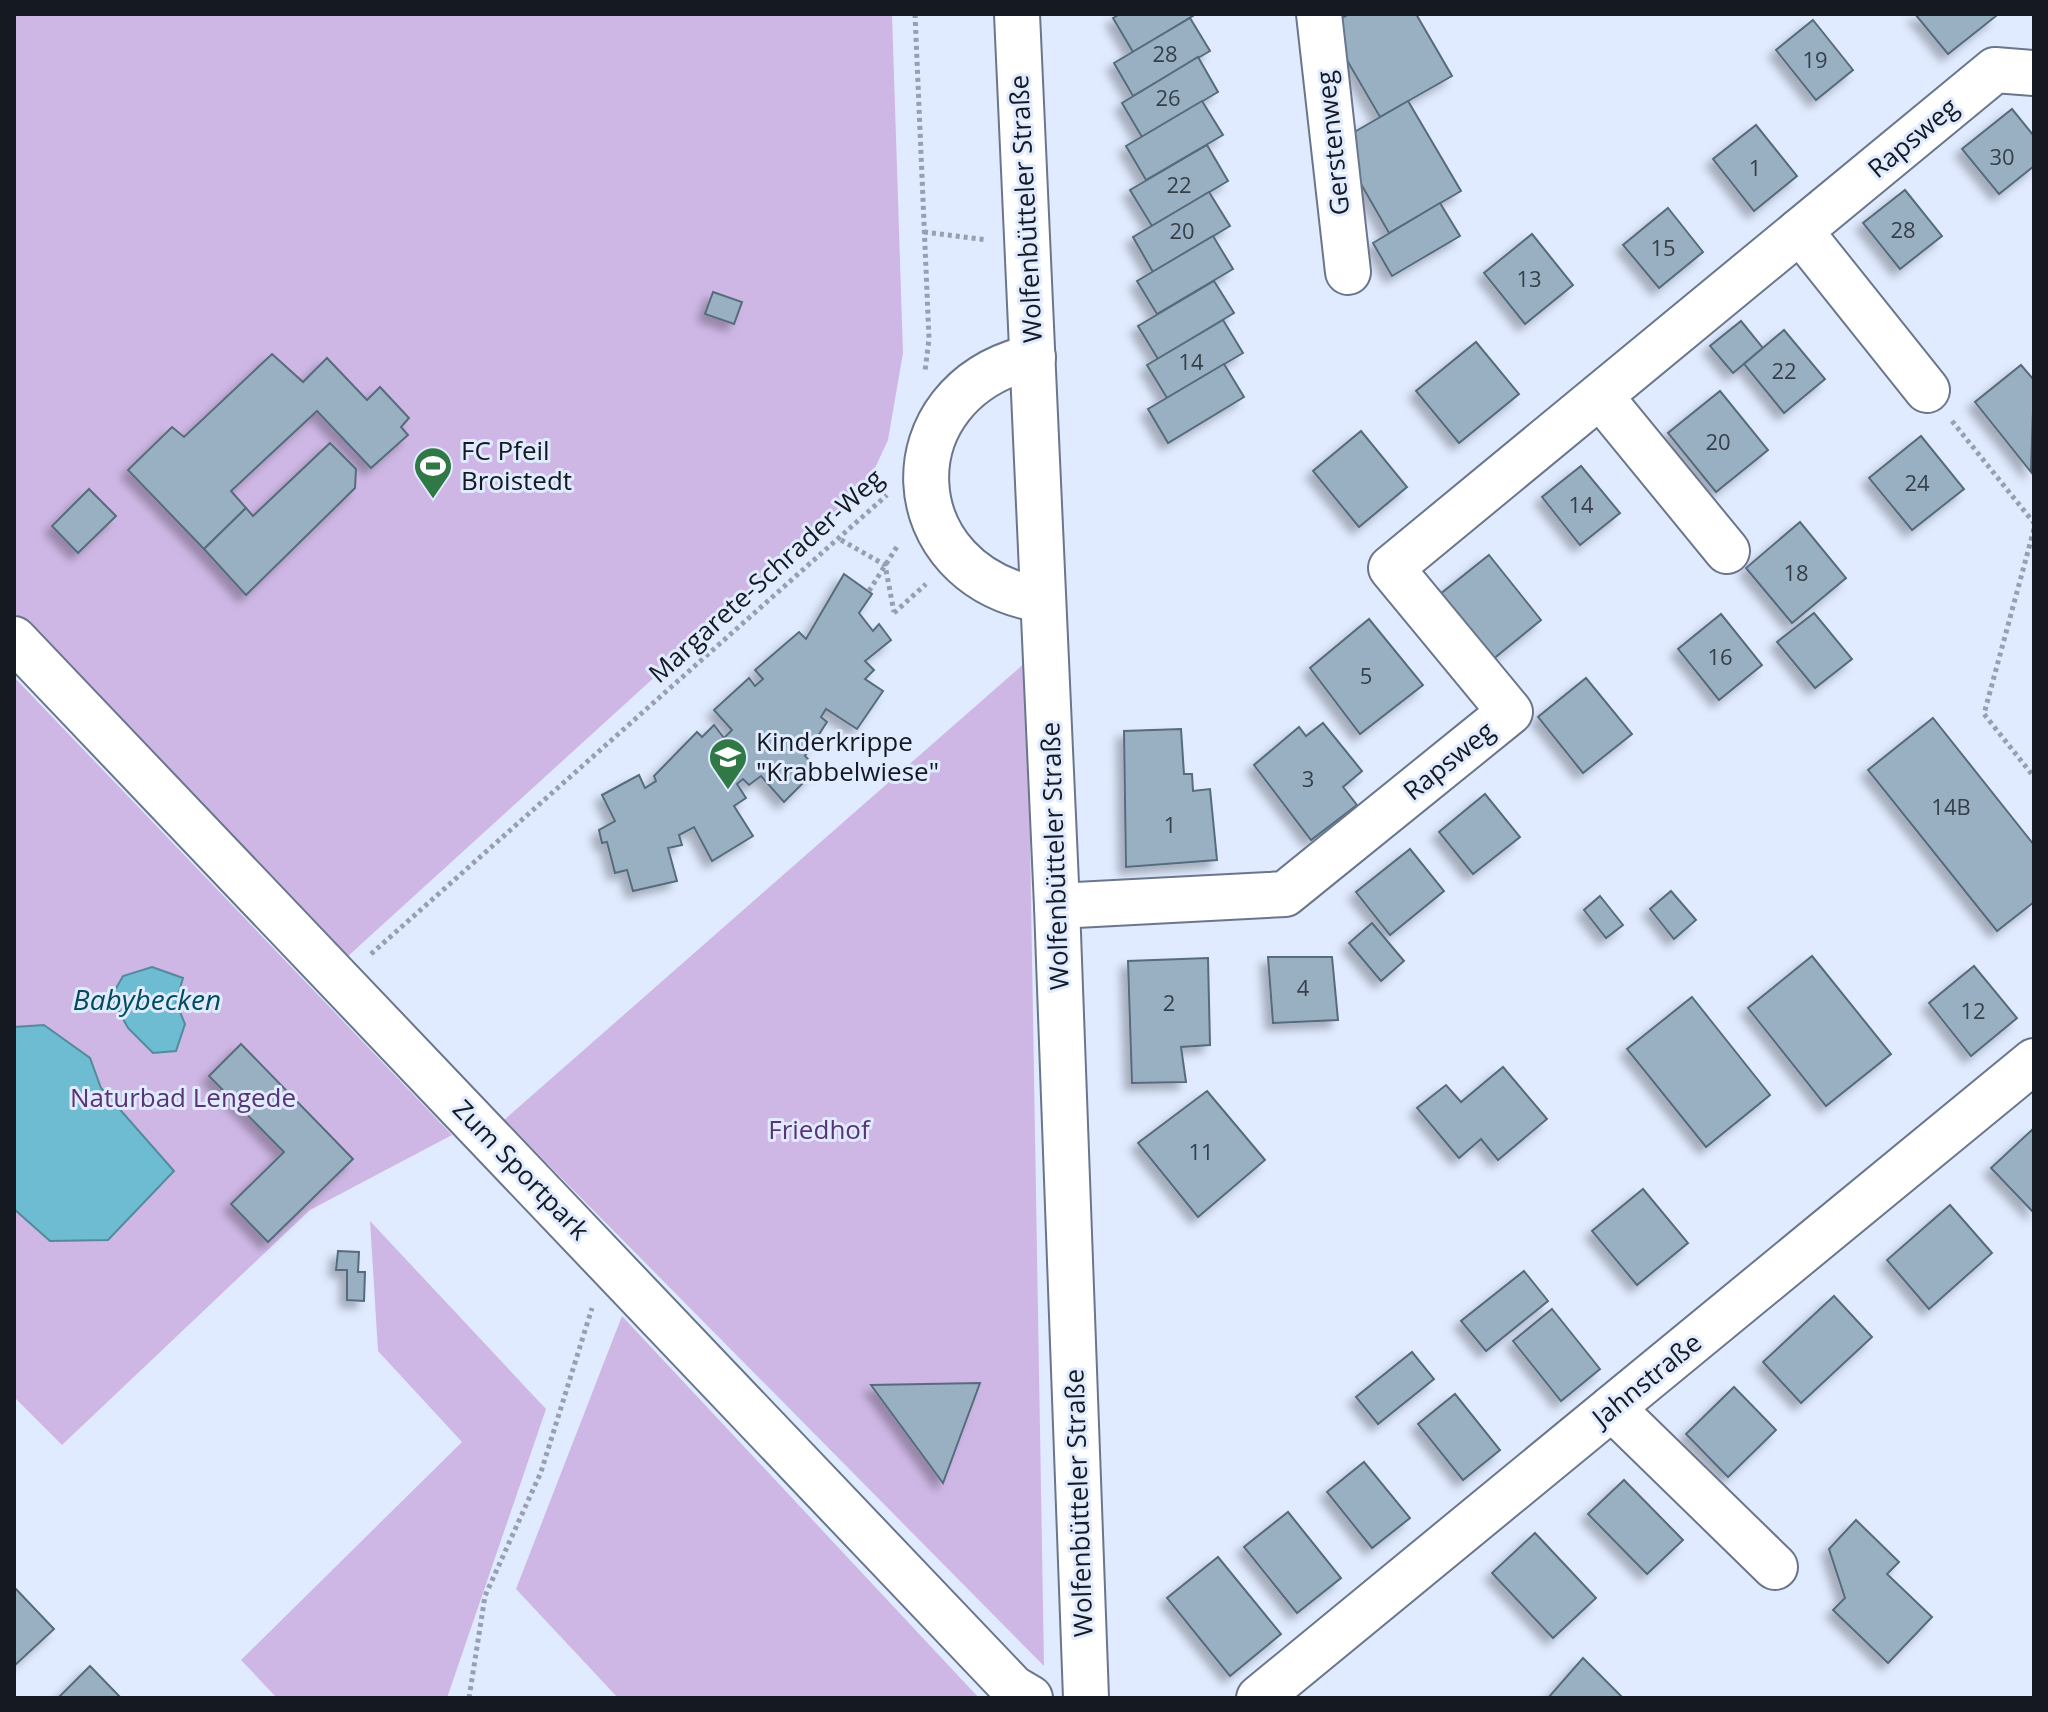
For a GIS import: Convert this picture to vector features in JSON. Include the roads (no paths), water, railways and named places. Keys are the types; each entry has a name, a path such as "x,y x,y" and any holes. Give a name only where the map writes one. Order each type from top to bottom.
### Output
{"street":[{"name":"Wolfenbütteler Straße","path":"1017,14 1057,906 1086,1698"},
{"name":"Gerstenweg","path":"1319,14 1348,272"},
{"name":"Rapsweg","path":"1057,906 1285,894 1510,712 1391,568 1995,70 2034,73"},
{"path":"1800,231 1927,390"},
{"path":"1033,357 985,373 955,400 937,428 926,477 929,504 938,529 963,564 992,586 1017,596 1043,600"},
{"path":"1600,396 1727,551"},
{"name":"Zum Sportpark","path":"14,639 1013,1688 1030,1698"},
{"name":"Jahnstraße","path":"1259,1698 2034,1061"},
{"path":"1612,1408 1775,1567"}],"water":[{"name":"Babybecken","path":"152,967 183,978 176,1002 185,1024 176,1051 153,1053 128,1028 111,997 123,976"},
{"path":"44,1025 90,1058 101,1088 174,1171 108,1240 50,1241 14,1209 14,1027"}],"place":[{"name":"FC Pfeil Broistedt","path":"433,500"},
{"name":"Kinderkrippe \"Krabbelwiese\"","path":"728,791"}],"park label":[{"name":"Naturbad Lengede","path":"183,1098"},
{"name":"Friedhof","path":"819,1130"}]}
